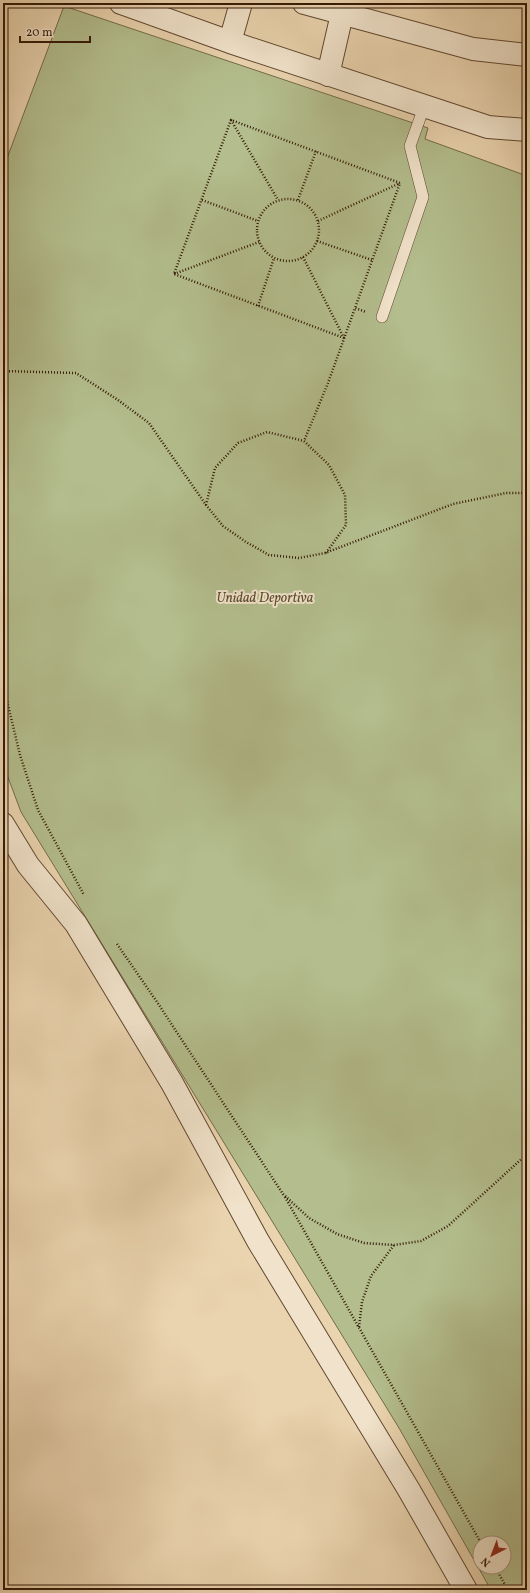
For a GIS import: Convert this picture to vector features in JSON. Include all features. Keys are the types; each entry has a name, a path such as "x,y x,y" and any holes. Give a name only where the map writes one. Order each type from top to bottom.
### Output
{"street":[{"path":"121,3 230,42 424,107 488,127 527,130"},
{"path":"230,42 241,3"},
{"path":"304,3 473,49 527,55"},
{"path":"328,75 342,14"},
{"path":"3,824 28,865 76,924 172,1083 258,1241 409,1490 466,1590"}],"lane":[{"path":"382,317 423,196 410,146 424,107"}],"path":[{"path":"231,120 400,183"},
{"path":"174,274 231,120"},
{"path":"231,120 278,200"},
{"path":"298,200 316,152"},
{"path":"318,221 400,183"},
{"path":"304,441 328,383 400,183"},
{"path":"288,198 298,200 307,205 314,212 318,221 319,231 317,241 312,250 294,260 274,258 259,242 257,231 258,221 262,212 269,205 278,200 288,198"},
{"path":"202,200 258,221"},
{"path":"317,241 372,260"},
{"path":"174,274 259,242"},
{"path":"303,256 344,338"},
{"path":"258,306 274,258"},
{"path":"174,274 344,338"},
{"path":"355,308 382,317"},
{"path":"3,371 76,373 118,400 149,423 206,505 223,526 268,555 298,558 325,553 453,504 506,493 527,493"},
{"path":"206,505 215,468 238,443 267,432 304,441 329,465 345,495 346,525 325,553"},
{"path":"3,684 20,756 38,810 86,898"},
{"path":"117,944 284,1194 477,1535"},
{"path":"284,1194 309,1218 338,1234 364,1243 394,1246 421,1241 448,1226 527,1154"},
{"path":"359,1327 362,1302 371,1276 394,1246"},
{"path":"500,1575 508,1590"}],"green space":[{"name":"Unidad Deportiva","path":"64,6 428,128 425,139 527,176 527,1590 491,1590 482,1575 512,1575 512,1535 472,1535 472,1557 399,1428 21,812 3,764 3,274 5,272 3,260 3,169"}]}
